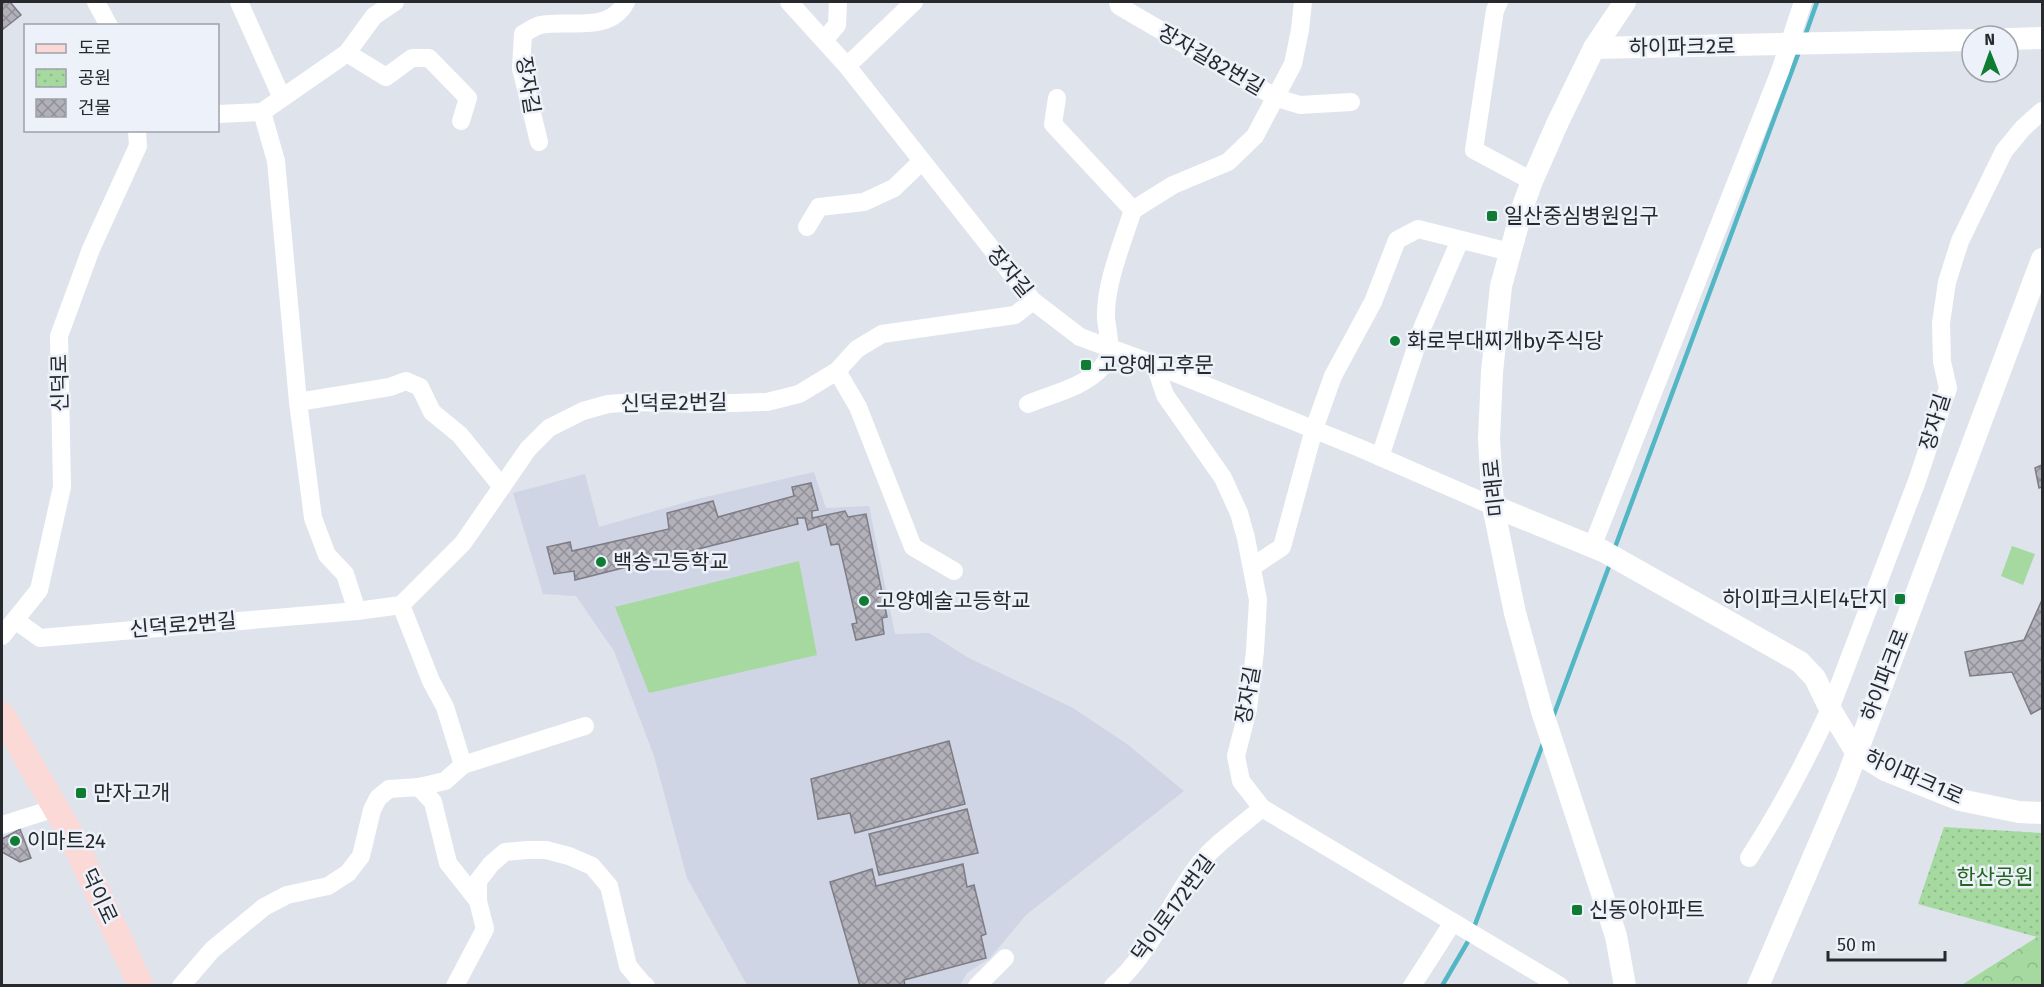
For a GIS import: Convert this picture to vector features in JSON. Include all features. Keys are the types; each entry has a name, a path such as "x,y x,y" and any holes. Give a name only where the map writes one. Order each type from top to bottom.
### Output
{"main road":[{"name":"덕이로","path":"2,715 70,833 141,986"}],"street":[{"path":"96,2 108,24"},
{"path":"239,2 282,98"},
{"path":"219,114 262,112 347,53 374,16 395,2"},
{"name":"장자길","path":"538,142 521,68 523,34 538,26 599,23 621,12 626,2"},
{"name":"장자길","path":"789,2 847,66 1033,301 1080,337 1314,429 1597,549 1800,662 1815,678 1830,709"},
{"path":"824,40 837,25 838,2"},
{"path":"847,66 914,2"},
{"name":"장자길82번길","path":"1118,2 1119,6 1277,98"},
{"name":"장자길82번길","path":"1133,210 1173,185 1228,162 1255,136 1293,64 1303,2"},
{"path":"1499,2 1495,10 1474,150 1532,181"},
{"name":"미래로","path":"1625,2 1594,48 1532,181 1501,286 1492,372 1489,439 1493,506 1515,613 1560,769 1616,936 1625,986"},
{"path":"1597,549 1780,71 1803,2"},
{"path":"2020,39 2043,38"},
{"name":"하이파크2로","path":"1594,48 1960,40"},
{"path":"347,53 386,77 412,58 429,57 468,98 461,121"},
{"path":"1029,404 1087,380 1104,365 1110,347 1106,316 1110,284 1133,210 1053,124 1056,98"},
{"path":"1277,98 1300,105 1351,102"},
{"name":"장자길","path":"1749,858 1776,815 1815,743 1917,481 1948,388 1941,362 1941,323 1947,282 1960,242 2004,151 2023,128 2043,111"},
{"path":"262,112 276,161 298,402 313,518 327,555 345,574 357,610"},
{"name":"신덕로","path":"2,636 39,590 62,487 59,336 91,249 138,146 137,132"},
{"path":"807,227 819,207 864,202 894,188 922,161"},
{"path":"1252,567 1282,547 1314,429 1333,376 1373,302 1397,240 1418,229 1510,252"},
{"path":"1380,457 1423,326 1460,240"},
{"name":"하이파크로","path":"1758,986 1846,781 2043,259"},
{"name":"신덕로2번길","path":"15,620 40,638 401,605 463,543 528,449 549,428 583,411 608,404 635,402 700,404 767,402 799,394 837,371 857,349 882,334 1015,315 1033,301"},
{"name":"장자길","path":"1155,365 1165,395 1222,478 1239,513 1252,567 1258,600 1248,709 1236,756 1241,782 1262,808 1560,986"},
{"path":"837,371 858,407 913,547 954,571"},
{"path":"298,402 390,387 406,381 420,387 432,412 460,435 502,487"},
{"path":"401,605 430,681 445,707 463,765"},
{"path":"1830,709 1856,752"},
{"path":"181,986 212,950 264,907 287,895 328,886 348,873 361,856 372,810 378,798 389,789 419,787 445,781 463,765 585,726"},
{"name":"하이파크1로","path":"1856,752 1885,770 1960,800 2019,812 2043,813"},
{"path":"419,787 433,802 448,863 478,900"},
{"path":"2,825 56,808"},
{"name":"덕이로172번길","path":"1113,986 1123,977 1152,937 1200,864 1262,808"},
{"path":"455,986 484,929 478,900 478,881 491,864 505,852 526,850 546,850 569,856 592,866 609,886 628,966 646,986"},
{"path":"1412,986 1458,925"},
{"path":"977,986 1005,958"}],"shaded area":[{"path":"814,472 826,508 869,506 895,634 929,633 967,657 1073,708 1127,744 1184,791 1026,915 990,958 967,973 960,985 747,985 687,878 654,756 614,651 576,596 543,594 513,493 585,474 599,527 697,499"}],"green space":[{"path":"2012,546 2035,554 2023,585 2001,576"},
{"path":"799,561 817,655 649,693 615,607"},
{"name":"한산공원","path":"1944,827 2042,833 2042,936 2037,937 1918,904"},
{"path":"2042,936 2042,985 1960,986 2037,937"}],"building":[{"path":"2,2 10,2 21,15 2,30"},
{"path":"2042,465 2042,487 2039,488 2035,468"},
{"path":"811,483 818,510 812,511 812,518 845,511 848,517 866,514 887,617 882,618 884,634 856,640 852,624 857,623 839,544 831,545 826,524 808,530 805,518 797,518 798,524 575,580 574,571 554,574 547,547 570,542 572,551 669,529 667,513 713,501 718,517 794,496 792,487"},
{"path":"2042,600 2042,708 2031,714 2012,672 1970,676 1965,652 2024,640"},
{"path":"949,741 965,804 855,833 850,813 818,819 811,779"},
{"path":"967,809 978,853 879,875 869,834"},
{"path":"20,829 31,858 20,862 2,852 2,839"},
{"path":"963,864 967,887 974,885 986,934 981,936 986,958 904,980 905,986 860,986 830,882 872,869 876,886"}],"waterway":[{"path":"1805,36 1817,2"},
{"path":"1614,550 1800,49"},
{"path":"1553,717 1611,561"},
{"path":"1473,930 1544,741"},
{"path":"1442,986 1470,938"}],"place":[{"name":"일산중심병원입구","path":"1492,216"},
{"name":"화로부대찌개by주식당","path":"1395,341"},
{"name":"고양예고후문","path":"1086,365"},
{"name":"백송고등학교","path":"601,562"},
{"name":"하이파크시티4단지","path":"1900,599"},
{"name":"고양예술고등학교","path":"864,601"},
{"name":"만자고개","path":"81,793"},
{"name":"이마트24","path":"15,841"},
{"name":"신동아아파트","path":"1577,910"}]}
